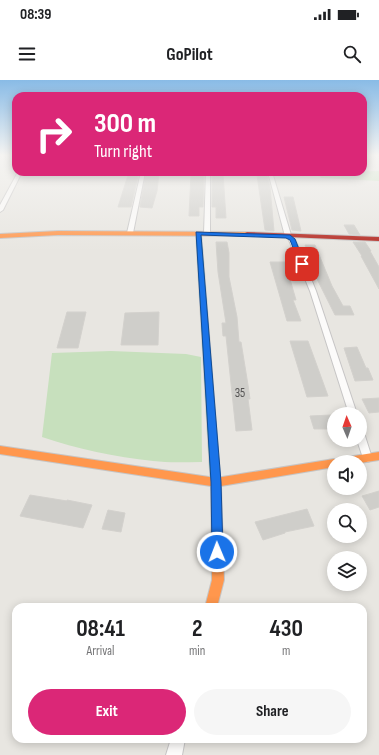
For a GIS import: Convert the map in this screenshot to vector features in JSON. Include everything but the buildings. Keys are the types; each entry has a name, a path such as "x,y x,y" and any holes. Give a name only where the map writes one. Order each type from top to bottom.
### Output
{"street":[{"path":"0,210 12,188"},
{"path":"130,233 140,188"},
{"path":"207,188 203,233 216,482 218,580 212,603"},
{"path":"274,188 288,236 292,239 313,291 351,407"},
{"path":"0,236 58,233 203,233 378,240"},
{"path":"0,450 216,482 327,464"},
{"path":"367,458 379,456"},
{"path":"174,755 177,743"}],"green space":[{"path":"111,351 186,354 201,357 202,462 165,462 125,457 82,449 42,437 52,353"}],"traffic: fast":[{"path":"198,233 216,487"}],"traffic: slow":[{"path":"0,236 58,233 247,234"},
{"path":"0,450 216,482 327,464"},
{"path":"367,458 379,456"},
{"path":"212,603 218,580 216,487"}],"traffic: jam":[{"path":"247,234 379,239"}],"route":[{"path":"217,552 216,482 198,233 288,236 292,239 302,264"}]}
